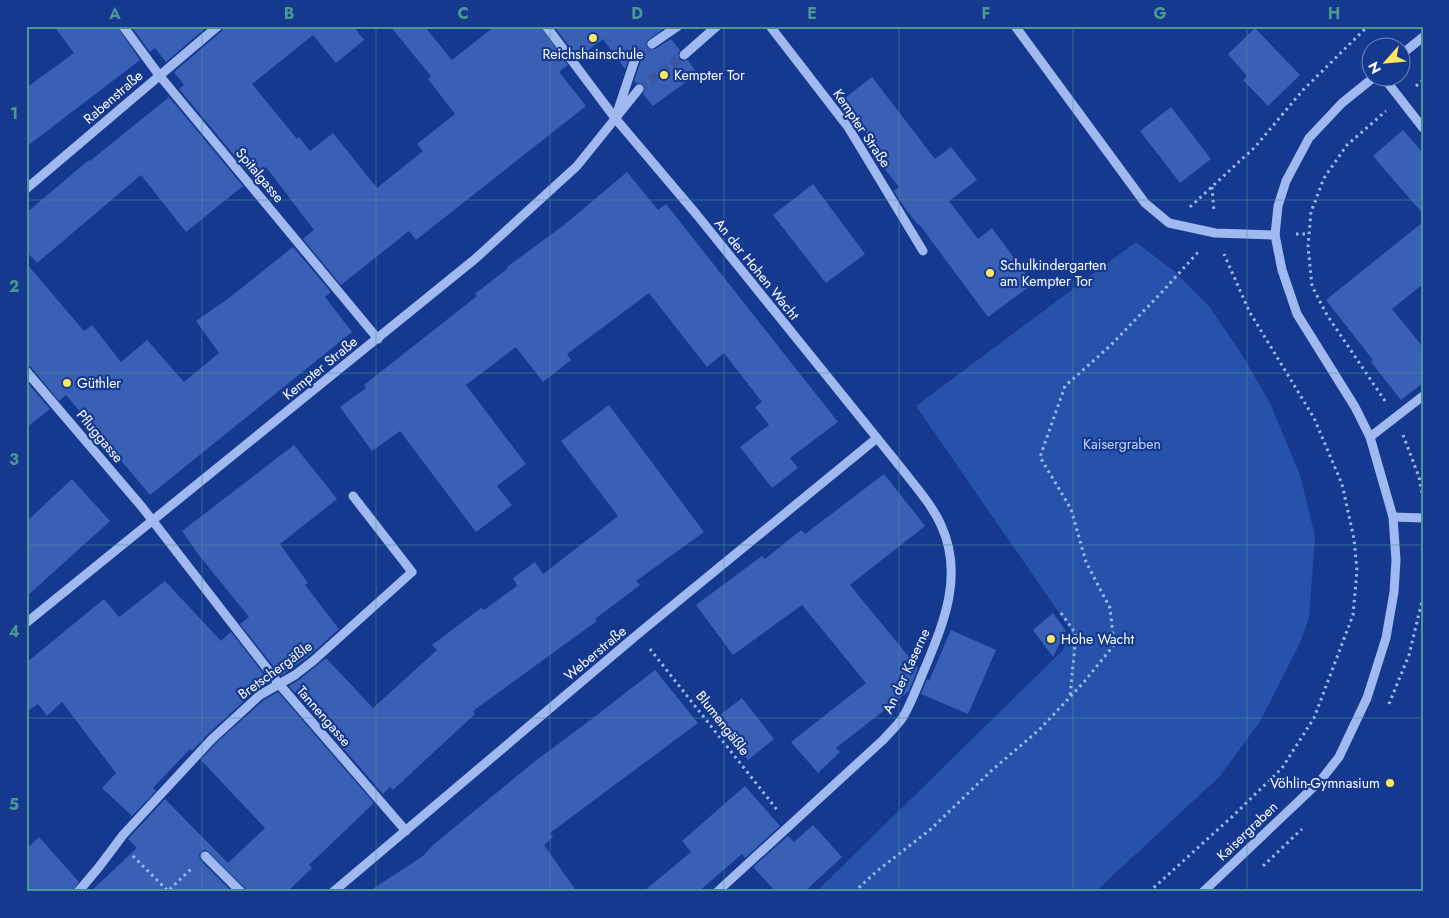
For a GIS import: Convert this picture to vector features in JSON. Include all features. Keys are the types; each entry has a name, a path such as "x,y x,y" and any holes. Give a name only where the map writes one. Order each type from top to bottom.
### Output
{"street":[{"name":"Spitalgasse","path":"123,26 159,75 378,339"},
{"name":"Rabenstraße","path":"26,189 218,26"},
{"name":"An der Hohen Wacht","path":"546,26 615,118 697,215 877,438"},
{"path":"652,44 678,26"},
{"path":"684,55 716,26"},
{"name":"Kempter Straße","path":"770,26 848,127 923,251"},
{"path":"1015,26 1145,203 1169,223 1215,233 1275,235"},
{"path":"1412,46 1423,37"},
{"name":"Kempter Straße","path":"615,118 636,56"},
{"name":"Kaisergraben","path":"1203,892 1321,780 1339,757 1367,698 1386,638 1394,592 1396,560 1393,517 1370,437 1355,407 1297,314 1282,270 1275,235 1278,206 1286,181 1310,138 1342,103 1362,87"},
{"name":"Kempter Straße","path":"26,623 475,259 577,166 639,88"},
{"path":"1392,88 1423,128"},
{"name":"Pfluggasse","path":"26,371 152,520"},
{"path":"1370,437 1423,396"},
{"name":"Weberstraße","path":"333,892 638,634 877,438"},
{"name":"An der Kaserne","path":"717,892 883,740 903,717 941,630 950,596 952,574 949,547 942,525 930,506 877,438"},
{"name":"Bretschergäßle","path":"78,892 99,868 118,841 212,739 260,695 295,675 313,661 412,572 353,496"},
{"path":"1393,517 1423,518"},
{"name":"Tannengasse","path":"152,520 279,684 406,831"},
{"path":"205,856 240,892"}],"path":[{"path":"1184,211 1255,147 1303,90 1368,26"},
{"path":"1423,80 1348,145 1324,178 1311,212 1308,246 1312,286 1327,315 1382,396 1406,441 1419,477 1423,499"},
{"path":"854,892 877,871 931,829 991,771 1040,729 1114,645 1110,608 1086,562 1071,509 1040,457 1064,386 1110,346 1215,233 1249,311 1314,418 1342,484 1354,539 1356,570 1353,614 1314,718 1282,768 1235,814 1149,892"},
{"path":"1061,613 1076,634 1070,697"},
{"name":"Blumengäßle","path":"638,634 789,825"},
{"path":"118,841 168,890 205,856"}],"green space":[{"name":"Kaisergraben","path":"1136,242 1175,272 1209,306 1242,355 1270,403 1300,475 1315,536 1309,618 1300,643 1259,723 1220,776 1095,892 816,892 1063,650 1071,630 916,406"}],"building":[{"path":"54,26 117,26 140,60 26,147 26,88 74,53"},
{"path":"131,26 208,26 166,62 155,48 150,52"},
{"path":"224,26 353,26 364,40 336,63 313,35 252,84 297,139 299,137 310,151 333,133 377,188 423,151 417,144 455,114 428,79 431,76 390,26 424,26 452,60 495,26 540,26 568,65 559,72 586,106 416,240 409,231 341,285 303,239 314,230 266,167 253,178 179,89 184,85 174,72 222,31"},
{"path":"554,26 661,26 663,29 647,41 647,48 650,50 655,49 671,39 680,50 678,53 679,59 682,61 688,60 697,74 653,106 643,94 645,89 643,84 636,84 634,81 642,58 640,52 635,50 632,52 625,69 603,39 578,58"},
{"path":"1255,28 1300,75 1268,106 1243,80 1247,76 1228,54"},
{"path":"872,77 935,159 951,147 977,180 949,201 978,239 992,228 1033,284 988,317 905,208 894,191 899,187 872,153 878,148 841,101"},
{"path":"169,97 243,186 186,232 141,175 37,263 26,251 26,213"},
{"path":"1171,107 1211,159 1180,183 1140,131"},
{"path":"1403,130 1423,153 1423,214 1373,156"},
{"path":"627,172 658,210 666,204 838,422 790,458 798,468 772,488 740,447 769,425 755,407 762,402 724,353 707,367 649,293 567,354 571,360 543,382 516,347 466,385 526,464 497,486 512,505 476,532 400,431 372,451 340,407 366,388 364,385 477,296 475,294 507,267 564,225"},
{"path":"813,184 865,254 826,283 773,215"},
{"path":"1423,222 1423,284 1392,309 1423,347 1423,383 1401,400 1371,362 1373,360 1326,300"},
{"path":"293,247 331,292 325,297 352,332 150,495 66,395 59,401 31,367 26,365 26,263 84,331 92,325 121,362 147,340 184,382 219,353 196,321 229,298"},
{"path":"26,381 50,409 26,428"},
{"path":"609,405 704,532 636,581 640,585 595,619 597,621 473,711 475,714 393,790 390,787 383,794 289,686 326,658 373,708 437,650 432,645 481,608 484,610 517,586 513,578 535,562 543,574 618,516 561,441"},
{"path":"294,445 337,499 280,544 308,583 305,585 339,629 309,656 281,676 240,624 249,617 198,554 182,531"},
{"path":"884,474 925,526 850,585 918,668 909,691 836,748 840,752 818,773 791,742 866,683 802,605 733,655 696,605 762,556 765,559 801,530 805,534"},
{"path":"72,479 110,521 26,597 26,522"},
{"path":"165,581 221,641 231,632 270,682 256,690 192,751 190,749 153,788 156,791 132,816 102,788 116,773 62,702 47,716 38,704 26,712 26,663 104,599 119,617"},
{"name":"Hohe Wacht","path":"1053,613 1066,631 1053,657 1033,630"},
{"path":"951,630 996,650 968,714 921,694 927,679 929,681"},
{"path":"655,670 698,723 550,833 553,837 544,845 577,892 368,892 423,856 433,845 534,762"},
{"path":"278,692 374,803 309,865 312,868 287,892 247,892 206,850 203,850 199,854 200,860 232,892 90,892 137,848 128,839 165,799 228,863 265,828 201,760 216,743 264,700"},
{"path":"742,698 774,739 748,760 716,718"},
{"path":"745,786 780,826 745,858 742,854 698,892 643,892 691,852 682,841"},
{"path":"813,825 842,857 804,892 776,892 753,867 788,836 794,842"},
{"path":"39,837 79,882 72,892 26,892 26,849"}],"tunnel":[{"path":"636,56 652,44"},
{"path":"639,89 684,55"}],"place":[{"name":"Reichshainschule","path":"593,38"},
{"name":"Kempter Tor","path":"664,75"},
{"name":"Schulkindergarten am Kempter Tor","path":"990,273"},
{"name":"Güthler","path":"67,383"},
{"name":"Hohe Wacht","path":"1051,639"},
{"name":"Vöhlin-Gymnasium","path":"1390,783"}]}
